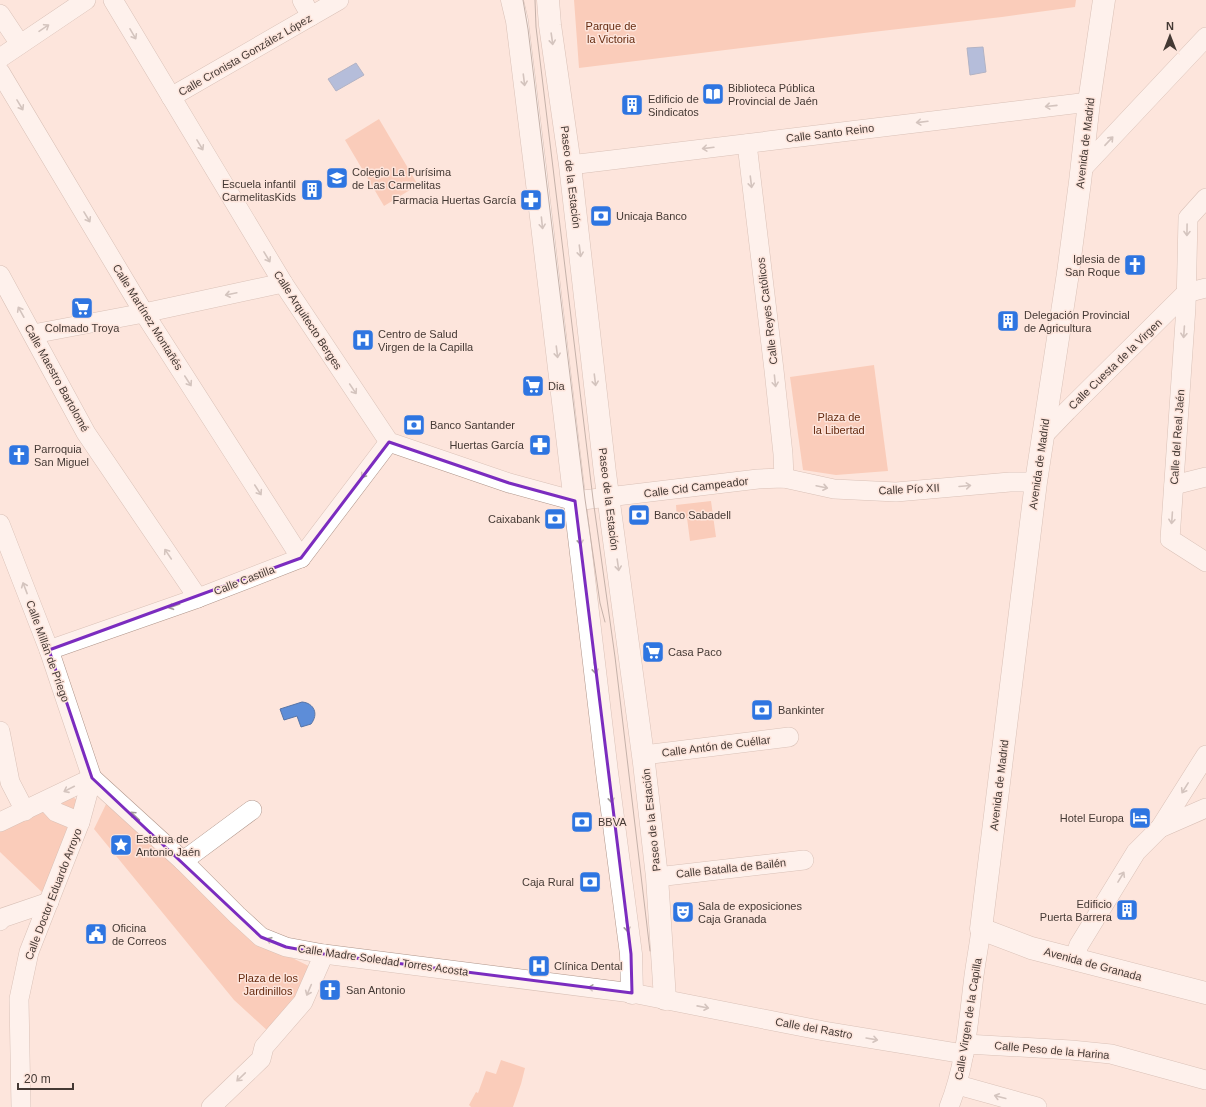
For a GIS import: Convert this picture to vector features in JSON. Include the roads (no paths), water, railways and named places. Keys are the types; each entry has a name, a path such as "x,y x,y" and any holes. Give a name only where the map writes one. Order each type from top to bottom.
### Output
{"main road":[{"path":"512,0 517,21 608,778 631,954 632,993"},
{"name":"Paseo de la Estación","path":"548,0 550,26 570,166 609,497 644,755 657,877 665,998"},
{"name":"Avenida de Madrid","path":"982,929 1036,482 1082,169 1104,0"},
{"name":"Avenida de Granada","path":"982,929 1021,945 1206,993"}],"street":[{"path":"0,58 86,0"},
{"name":"Calle Arquitecto Berges","path":"113,0 283,283 389,442"},
{"name":"Calle Cronista González López","path":"171,97 307,8 339,0"},
{"path":"0,14 20,44"},
{"path":"1082,169 1206,38"},
{"name":"Calle Martínez Montañés","path":"0,72 144,313 301,558"},
{"name":"Calle Santo Reino","path":"570,166 1090,102"},
{"name":"Calle Reyes Católicos","path":"747,144 774,370 784,478"},
{"name":"Calle del Real Jaén","path":"1206,198 1188,218 1186,293 1170,539 1206,562"},
{"name":"Calle Maestro Bartolomé","path":"0,275 86,433 198,598"},
{"path":"33,334 144,313 283,283"},
{"path":"1186,293 1206,288"},
{"name":"Calle Cuesta de la Virgen","path":"1043,436 1186,293"},
{"path":"301,558 389,442 509,483 575,501 609,497"},
{"path":"1174,486 1206,477"},
{"name":"Calle Pío XII","path":"784,478 834,489 896,492 1010,482 1036,482"},
{"name":"Calle Cid Campeador","path":"609,497 758,479 784,478"},
{"name":"Calle Millán de Priego","path":"0,524 49,650 92,778"},
{"name":"Calle Castilla","path":"49,650 198,598 301,558"},
{"path":"0,731 10,782 25,811"},
{"name":"Calle Antón de Cuéllar","path":"644,755 789,737"},
{"path":"1074,959 1079,945 1136,852 1160,828 1206,755"},
{"path":"0,822 92,778"},
{"name":"Calle Madre Soledad Torres Acosta","path":"92,778 183,861 261,937 286,947 324,954 665,998"},
{"name":"Calle Doctor Eduardo Arroyo","path":"22,1107 19,999 29,952 80,822 92,778"},
{"path":"46,801 56,812 80,822"},
{"path":"1160,828 1206,808"},
{"path":"183,861 252,810"},
{"name":"Calle Batalla de Bailén","path":"657,877 804,860"},
{"path":"0,920 49,902"},
{"name":"Calle Virgen de la Capilla","path":"949,1107 958,1086 965,1049 973,982 982,929"},
{"path":"211,1107 261,1058 264,1047 303,1002 324,954"},
{"name":"Calle del Rastro","path":"665,998 685,1004 824,1031 965,1049"},
{"name":"Calle Peso de la Harina","path":"965,1049 1071,1050 1111,1054 1206,1080"},
{"path":"958,1086 1037,1107"}],"water":[{"path":"983,47 986,72 970,75 967,48"},
{"path":"356,63 364,75 336,91 328,79"},
{"path":"302,702 310,704 314,710 315,716 311,724 301,727 297,716 284,720 280,709"}],"tram line":[{"path":"523,0 528,29 585,499 600,603 605,622"},
{"path":"535,0 536,27 593,499 615,657 650,951"}],"place":[{"name":"Biblioteca Pública Provincial de Jaén","path":"713,94"},
{"name":"Edificio de Sindicatos","path":"632,105"},
{"name":"Colegio La Purísima de Las Carmelitas","path":"337,178"},
{"name":"Escuela infantil CarmelitasKids","path":"312,190"},
{"name":"Farmacia Huertas García","path":"531,200"},
{"name":"Unicaja Banco","path":"601,216"},
{"name":"Iglesia de San Roque","path":"1135,265"},
{"name":"Colmado Troya","path":"82,308"},
{"name":"Delegación Provincial de Agricultura","path":"1008,321"},
{"name":"Centro de Salud Virgen de la Capilla","path":"363,340"},
{"name":"Dia","path":"533,386"},
{"name":"Banco Santander","path":"414,425"},
{"name":"Huertas García","path":"540,445"},
{"name":"Parroquia San Miguel","path":"19,455"},
{"name":"Banco Sabadell","path":"639,515"},
{"name":"Caixabank","path":"555,519"},
{"name":"Casa Paco","path":"653,652"},
{"name":"Bankinter","path":"762,710"},
{"name":"Hotel Europa","path":"1140,818"},
{"name":"BBVA","path":"582,822"},
{"name":"Estatua de Antonio Jaén","path":"121,845"},
{"name":"Caja Rural","path":"590,882"},
{"name":"Edificio Puerta Barrera","path":"1127,910"},
{"name":"Sala de exposiciones Caja Granada","path":"683,912"},
{"name":"Oficina de Correos","path":"96,934"},
{"name":"Clínica Dental","path":"539,966"},
{"name":"San Antonio","path":"330,990"}],"park label":[{"name":"Parque de la Victoria","path":"611,32"},
{"name":"Plaza de la Libertad","path":"839,423"},
{"name":"Plaza de los Jardinillos","path":"268,984"}]}
